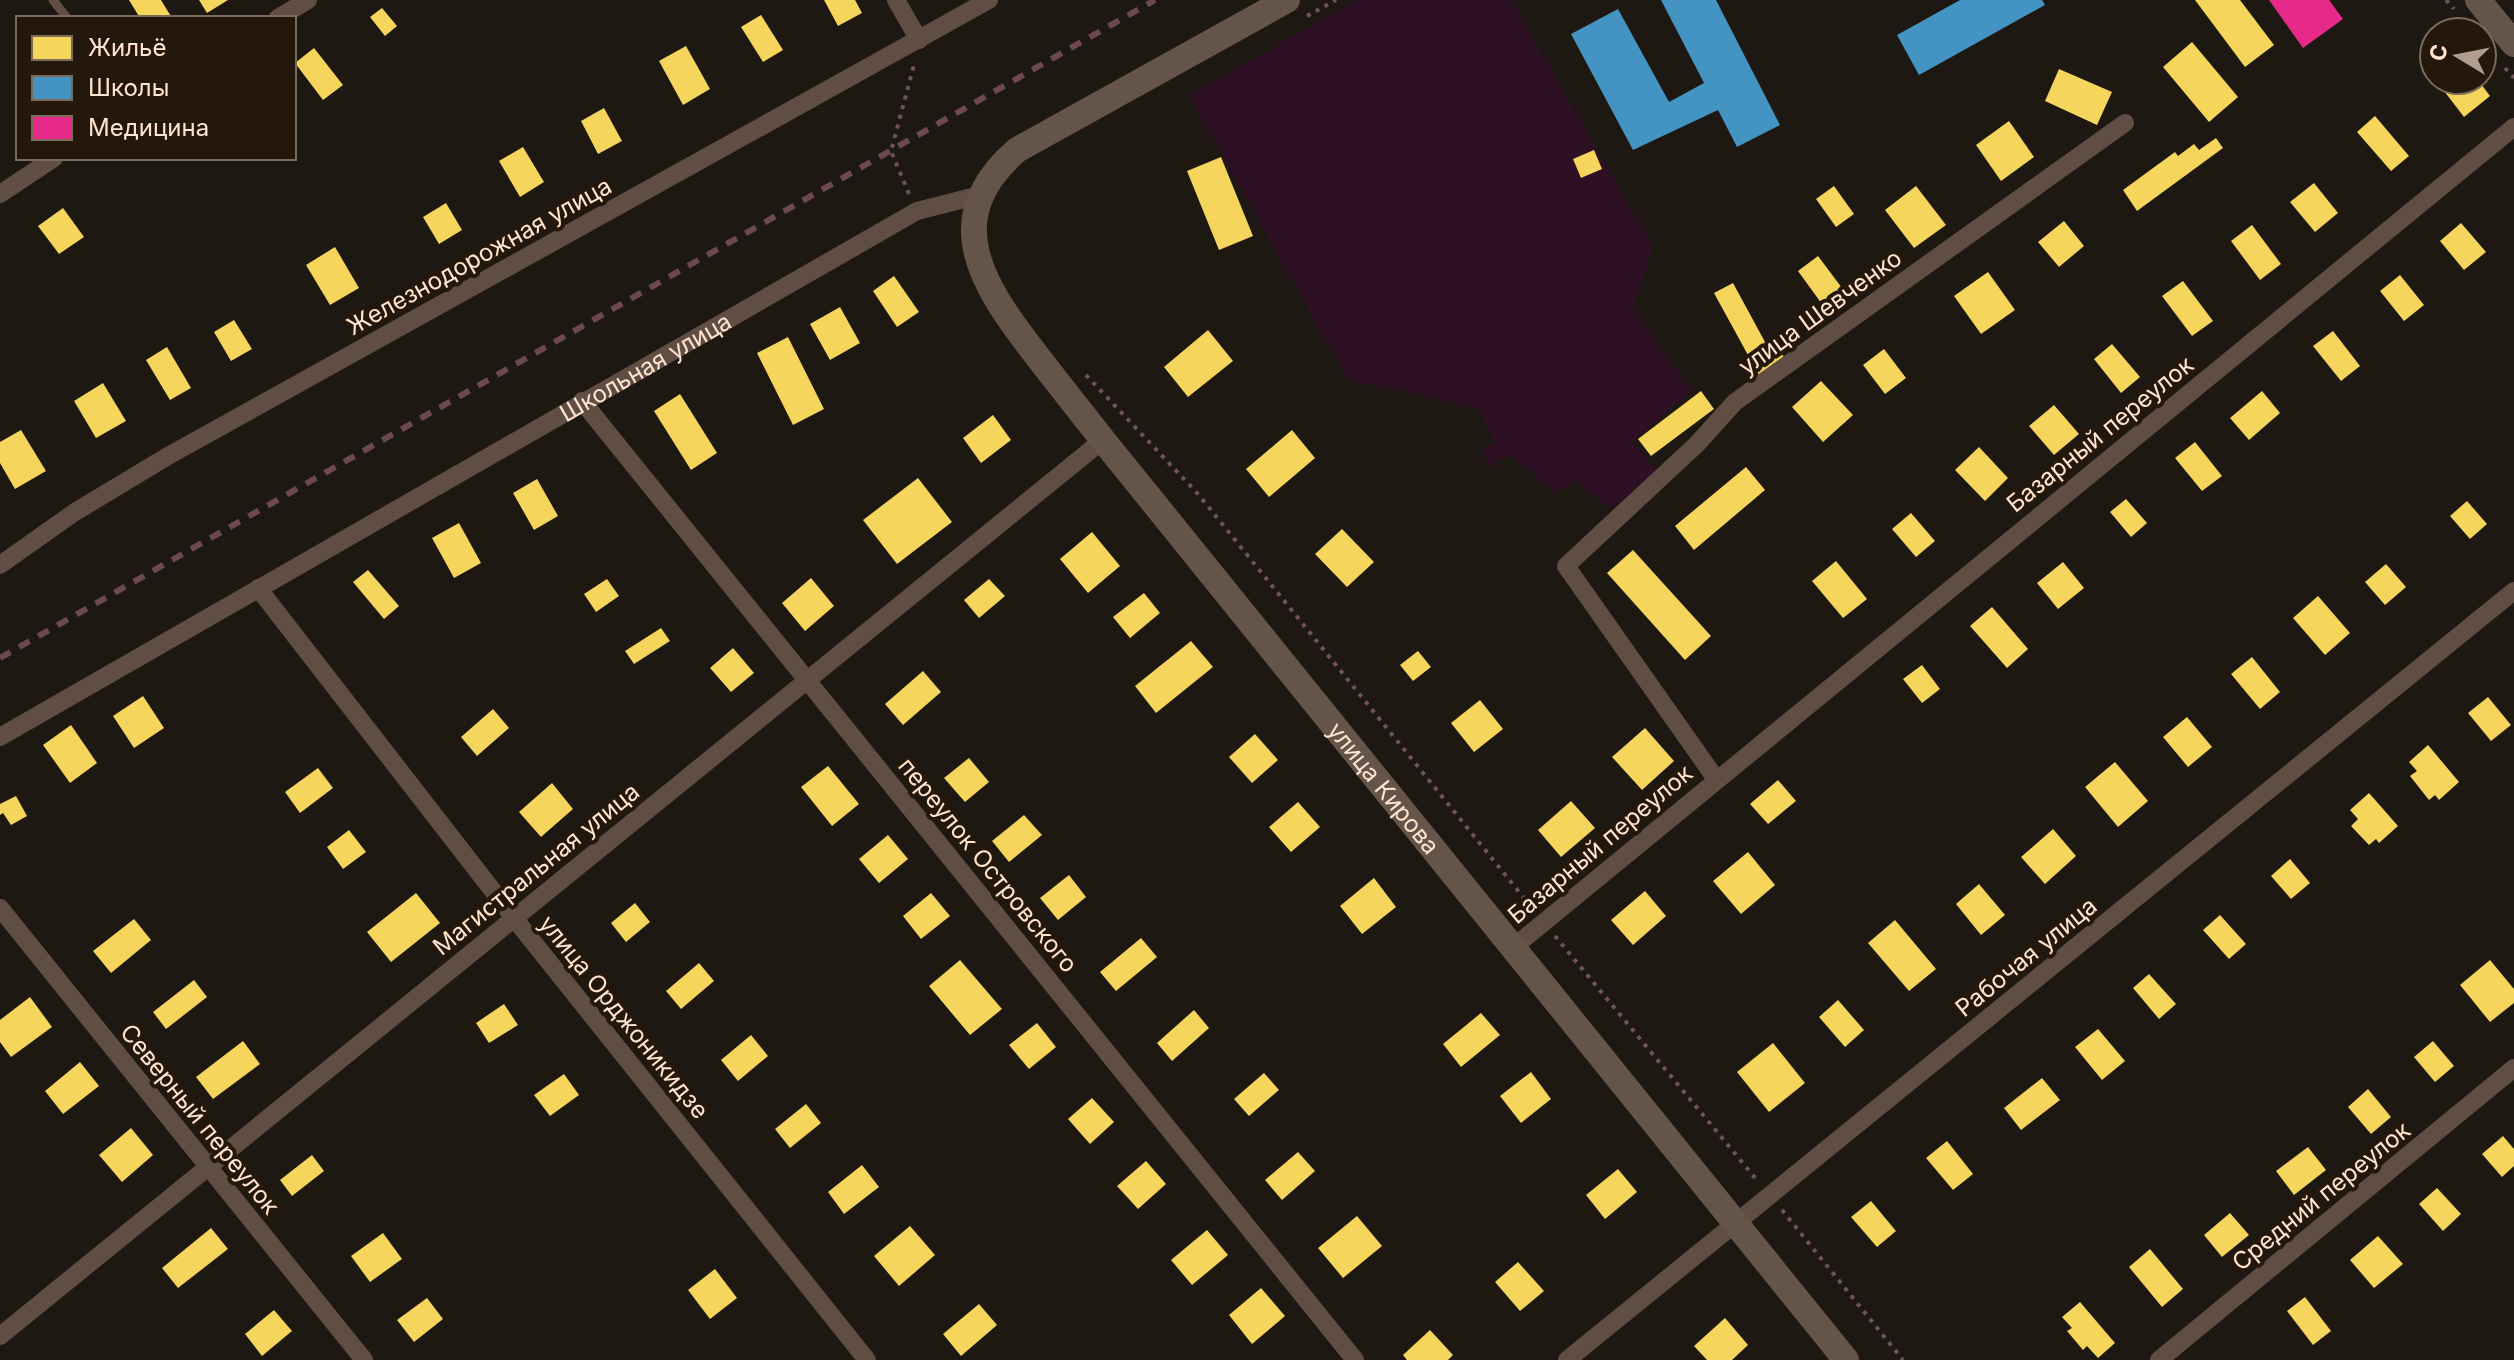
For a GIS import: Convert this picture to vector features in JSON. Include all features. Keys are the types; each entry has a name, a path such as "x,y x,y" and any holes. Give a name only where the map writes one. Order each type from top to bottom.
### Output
{"main road":[{"path":"2478,0 2514,44"},
{"path":"980,195 997,167 1017,150 1292,11"},
{"name":"улица Кирова","path":"980,195 974,222 975,251 982,278 1001,310 1846,1360"}],"street":[{"path":"281,16 308,0"},
{"path":"896,0 919,40"},
{"name":"Железнодорожная улица","path":"0,565 75,512 168,456 989,0"},
{"name":"улица Шевченко","path":"1566,566 1697,444 1735,402 2125,123"},
{"name":"Базарный переулок","path":"1515,946 2514,127"},
{"path":"0,194 51,160"},
{"name":"Школьная улица","path":"0,737 917,211 980,195"},
{"name":"переулок Островского","path":"582,401 1355,1360"},
{"name":"Магистральная улица","path":"0,1336 1103,440"},
{"name":"Базарный переулок","path":"1566,566 1716,779"},
{"name":"улица Орджоникидзе","path":"258,588 514,918 867,1360"},
{"name":"Рабочая улица","path":"1567,1360 2514,591"},
{"name":"Северный переулок","path":"0,908 364,1360"},
{"name":"Средний переулок","path":"2159,1360 2514,1068"}],"lane":[{"path":"53,0 65,16"}],"path":[{"path":"1292,11 1336,0"},
{"path":"917,211 891,151 919,40"},
{"path":"1080,369 1198,494 1543,922 1903,1360"}],"shaded area":[{"path":"1357,0 1511,0 1653,247 1633,309 1692,391 1632,442 1658,471 1611,508 1575,482 1556,493 1510,455 1490,468 1481,450 1494,441 1477,408 1347,379 1189,95"}],"building: Жильё":[{"path":"129,0 161,0 171,16 139,16"},
{"path":"199,0 228,0 207,13"},
{"path":"824,0 855,0 862,13 838,26"},
{"path":"2195,0 2240,0 2274,45 2245,67"},
{"path":"382,8 397,26 385,36 370,17"},
{"path":"761,15 783,50 763,62 741,27"},
{"path":"2192,42 2238,97 2209,122 2163,67"},
{"path":"686,46 710,89 683,105 659,61"},
{"path":"314,48 343,85 323,100 296,62"},
{"path":"2059,69 2112,92 2097,125 2045,101"},
{"path":"2448,96 2490,96 2464,117"},
{"path":"604,108 622,141 598,154 581,121"},
{"path":"2375,116 2409,156 2391,171 2357,132"},
{"path":"2009,121 2034,157 2001,181 1976,145"},
{"path":"2216,138 2223,148 2137,211 2123,190 2175,152 2178,156 2194,144 2199,150"},
{"path":"523,147 544,182 520,197 499,161"},
{"path":"1594,150 1602,169 1581,178 1573,159"},
{"path":"1221,157 1253,236 1219,250 1187,171"},
{"path":"2314,183 2338,213 2315,232 2290,202"},
{"path":"1834,186 1854,214 1836,227 1816,199"},
{"path":"1916,186 1946,225 1914,248 1885,210"},
{"path":"446,203 462,230 439,244 423,217"},
{"path":"63,208 84,237 59,254 38,226"},
{"path":"2064,221 2084,246 2059,267 2038,242"},
{"path":"2461,223 2486,252 2464,270 2440,241"},
{"path":"2252,225 2281,264 2260,280 2231,241"},
{"path":"335,247 359,288 330,305 306,265"},
{"path":"1818,256 1848,296 1827,311 1798,271"},
{"path":"1988,272 2015,310 1981,334 1954,296"},
{"path":"2400,275 2424,305 2404,321 2380,291"},
{"path":"894,276 919,312 897,327 873,291"},
{"path":"2183,281 2213,321 2192,336 2162,296"},
{"path":"1733,283 1765,342 1773,337 1787,363 1760,377 1714,293"},
{"path":"840,307 860,343 830,360 810,324"},
{"path":"234,320 252,349 231,361 214,332"},
{"path":"1208,330 1233,361 1188,397 1164,367"},
{"path":"2333,331 2360,366 2341,381 2313,346"},
{"path":"788,337 824,409 793,425 757,353"},
{"path":"2112,344 2140,377 2121,393 2094,359"},
{"path":"167,347 191,388 170,400 146,360"},
{"path":"1884,349 1906,378 1885,394 1863,365"},
{"path":"1821,381 1853,415 1823,442 1792,407"},
{"path":"103,383 126,421 96,438 74,401"},
{"path":"1701,391 1714,409 1651,456 1638,439"},
{"path":"2262,391 2280,413 2249,440 2230,418"},
{"path":"680,394 717,453 691,470 654,411"},
{"path":"2054,405 2079,434 2054,455 2029,426"},
{"path":"993,415 1011,440 981,463 963,438"},
{"path":"21,430 46,471 15,489 0,463 0,442"},
{"path":"1292,430 1315,458 1269,497 1246,469"},
{"path":"2195,442 2222,476 2202,491 2175,458"},
{"path":"1979,447 2008,478 1985,501 1955,470"},
{"path":"1746,467 1765,490 1694,550 1675,526"},
{"path":"918,478 952,522 897,564 863,520"},
{"path":"537,479 558,516 534,530 513,493"},
{"path":"2126,499 2147,523 2131,537 2110,512"},
{"path":"2467,501 2487,524 2470,539 2450,516"},
{"path":"1911,513 1935,541 1916,557 1892,529"},
{"path":"459,523 481,563 454,578 432,538"},
{"path":"1342,529 1374,562 1347,587 1315,554"},
{"path":"1092,532 1120,566 1088,593 1060,559"},
{"path":"1633,550 1711,636 1685,660 1607,573"},
{"path":"1836,561 1867,599 1843,618 1812,581"},
{"path":"2063,562 2084,588 2058,609 2037,583"},
{"path":"2386,564 2406,587 2385,605 2365,582"},
{"path":"368,570 399,606 384,619 353,582"},
{"path":"811,578 834,606 805,631 782,603"},
{"path":"607,579 619,596 596,612 584,594"},
{"path":"989,579 1005,596 979,618 964,600"},
{"path":"1144,593 1160,613 1130,638 1113,617"},
{"path":"2318,596 2350,633 2325,655 2293,618"},
{"path":"1992,607 2028,649 2007,668 1970,626"},
{"path":"661,628 670,641 634,664 625,651"},
{"path":"1191,641 1213,667 1156,713 1135,686"},
{"path":"733,648 754,673 731,692 710,668"},
{"path":"1418,651 1431,667 1413,681 1400,665"},
{"path":"2252,657 2280,692 2260,709 2231,674"},
{"path":"1922,665 1940,689 1922,703 1903,679"},
{"path":"923,671 941,692 903,725 885,704"},
{"path":"143,696 164,728 134,748 113,716"},
{"path":"2488,697 2511,725 2491,741 2468,713"},
{"path":"1480,700 1503,729 1474,752 1451,723"},
{"path":"493,709 509,728 477,756 461,737"},
{"path":"2187,717 2212,747 2188,767 2163,737"},
{"path":"71,725 97,763 70,783 43,745"},
{"path":"1645,728 1674,761 1642,790 1612,757"},
{"path":"1255,734 1278,760 1252,783 1229,757"},
{"path":"2428,745 2459,782 2439,800 2435,795 2429,800 2410,776 2417,771 2409,762"},
{"path":"969,758 989,782 965,802 944,778"},
{"path":"2115,762 2148,801 2118,827 2085,787"},
{"path":"828,766 859,804 832,826 801,787"},
{"path":"318,768 333,788 300,813 285,792"},
{"path":"1778,780 1796,801 1768,824 1750,804"},
{"path":"552,783 573,809 541,837 519,812"},
{"path":"2369,793 2398,826 2379,843 2376,839 2369,845 2351,826 2358,819 2350,810"},
{"path":"16,796 27,816 11,825 3,813 0,815 0,804"},
{"path":"1571,801 1595,828 1561,857 1538,830"},
{"path":"1298,802 1320,827 1291,852 1269,827"},
{"path":"1024,815 1042,835 1009,862 992,841"},
{"path":"2053,829 2076,856 2045,884 2021,857"},
{"path":"349,830 366,852 343,869 327,847"},
{"path":"888,835 908,859 879,883 859,859"},
{"path":"1748,852 1775,885 1741,914 1713,881"},
{"path":"2290,859 2310,883 2291,899 2271,876"},
{"path":"1069,875 1086,897 1058,920 1040,898"},
{"path":"1374,878 1396,907 1362,934 1340,906"},
{"path":"1979,884 2005,915 1981,935 1956,904"},
{"path":"1645,891 1666,916 1633,945 1611,920"},
{"path":"416,893 440,923 391,962 367,932"},
{"path":"931,893 950,916 921,939 903,916"},
{"path":"635,903 650,922 626,942 611,923"},
{"path":"2220,915 2246,944 2229,959 2203,930"},
{"path":"134,919 151,940 111,973 93,951"},
{"path":"1895,920 1936,969 1909,991 1868,943"},
{"path":"1141,938 1157,957 1116,991 1100,972"},
{"path":"960,960 1002,1009 970,1035 929,986"},
{"path":"2490,960 2514,989 2514,1003 2490,1022 2460,985"},
{"path":"699,963 714,981 681,1009 666,991"},
{"path":"2149,974 2176,1004 2159,1019 2133,988"},
{"path":"194,980 207,997 166,1029 153,1012"},
{"path":"30,997 52,1027 11,1057 0,1042 0,1020"},
{"path":"1838,1000 1864,1030 1845,1047 1819,1017"},
{"path":"504,1004 518,1025 489,1043 476,1023"},
{"path":"1194,1010 1209,1028 1172,1061 1157,1043"},
{"path":"1481,1013 1500,1035 1461,1067 1443,1044"},
{"path":"1037,1023 1056,1047 1029,1069 1009,1045"},
{"path":"2098,1029 2125,1061 2102,1080 2075,1047"},
{"path":"751,1035 768,1056 738,1081 721,1060"},
{"path":"243,1041 260,1064 213,1099 196,1077"},
{"path":"2433,1041 2454,1066 2435,1082 2414,1057"},
{"path":"1773,1043 1805,1083 1769,1112 1737,1072"},
{"path":"80,1062 99,1086 63,1114 45,1091"},
{"path":"1531,1072 1551,1099 1521,1123 1500,1096"},
{"path":"1264,1073 1279,1090 1249,1116 1234,1099"},
{"path":"564,1074 579,1095 550,1116 534,1095"},
{"path":"2042,1078 2060,1100 2021,1130 2004,1108"},
{"path":"2368,1089 2391,1117 2371,1134 2348,1107"},
{"path":"1092,1098 1114,1122 1090,1144 1068,1119"},
{"path":"806,1104 821,1123 790,1148 775,1129"},
{"path":"131,1128 153,1155 122,1182 99,1155"},
{"path":"2503,1136 2514,1149 2514,1166 2502,1177 2482,1154"},
{"path":"1947,1141 1973,1174 1953,1190 1926,1158"},
{"path":"2308,1147 2326,1170 2294,1195 2276,1171"},
{"path":"1298,1152 1315,1171 1282,1200 1265,1180"},
{"path":"312,1155 324,1171 292,1196 280,1180"},
{"path":"1146,1161 1166,1184 1138,1209 1117,1186"},
{"path":"862,1165 879,1187 844,1214 828,1192"},
{"path":"1618,1169 1637,1192 1605,1219 1586,1195"},
{"path":"2437,1188 2461,1214 2443,1231 2419,1204"},
{"path":"1871,1201 1896,1231 1877,1247 1851,1217"},
{"path":"2230,1213 2249,1235 2222,1257 2204,1235"},
{"path":"1357,1216 1382,1246 1343,1278 1318,1248"},
{"path":"910,1226 935,1255 899,1286 874,1256"},
{"path":"211,1228 228,1249 178,1288 162,1268"},
{"path":"1207,1230 1228,1255 1192,1285 1171,1260"},
{"path":"383,1233 402,1259 370,1282 351,1256"},
{"path":"2378,1236 2403,1264 2374,1288 2350,1260"},
{"path":"2150,1249 2183,1289 2162,1307 2129,1267"},
{"path":"1518,1262 1544,1291 1520,1311 1495,1282"},
{"path":"715,1269 737,1298 710,1319 688,1290"},
{"path":"1261,1288 1285,1316 1252,1344 1229,1315"},
{"path":"2305,1297 2331,1331 2313,1345 2287,1311"},
{"path":"427,1298 443,1319 414,1342 397,1320"},
{"path":"2080,1302 2115,1343 2098,1358 2087,1346 2083,1350 2067,1331 2072,1328 2062,1317"},
{"path":"979,1304 997,1325 961,1356 943,1334"},
{"path":"274,1310 292,1331 262,1356 245,1334"},
{"path":"1725,1318 1748,1345 1732,1360 1707,1360 1694,1346"},
{"path":"1430,1330 1453,1355 1448,1360 1407,1360 1403,1355"}],"building: Школы":[{"path":"1661,0 1716,0 1780,125 1737,147 1718,110 1633,150 1571,34 1618,9 1669,102 1704,83"},
{"path":"1960,0 2042,0 2045,5 1919,75 1897,35"}],"building: Медицина":[{"path":"2269,0 2329,0 2343,19 2303,48"}],"railway":[{"path":"0,658 1155,0"}]}
